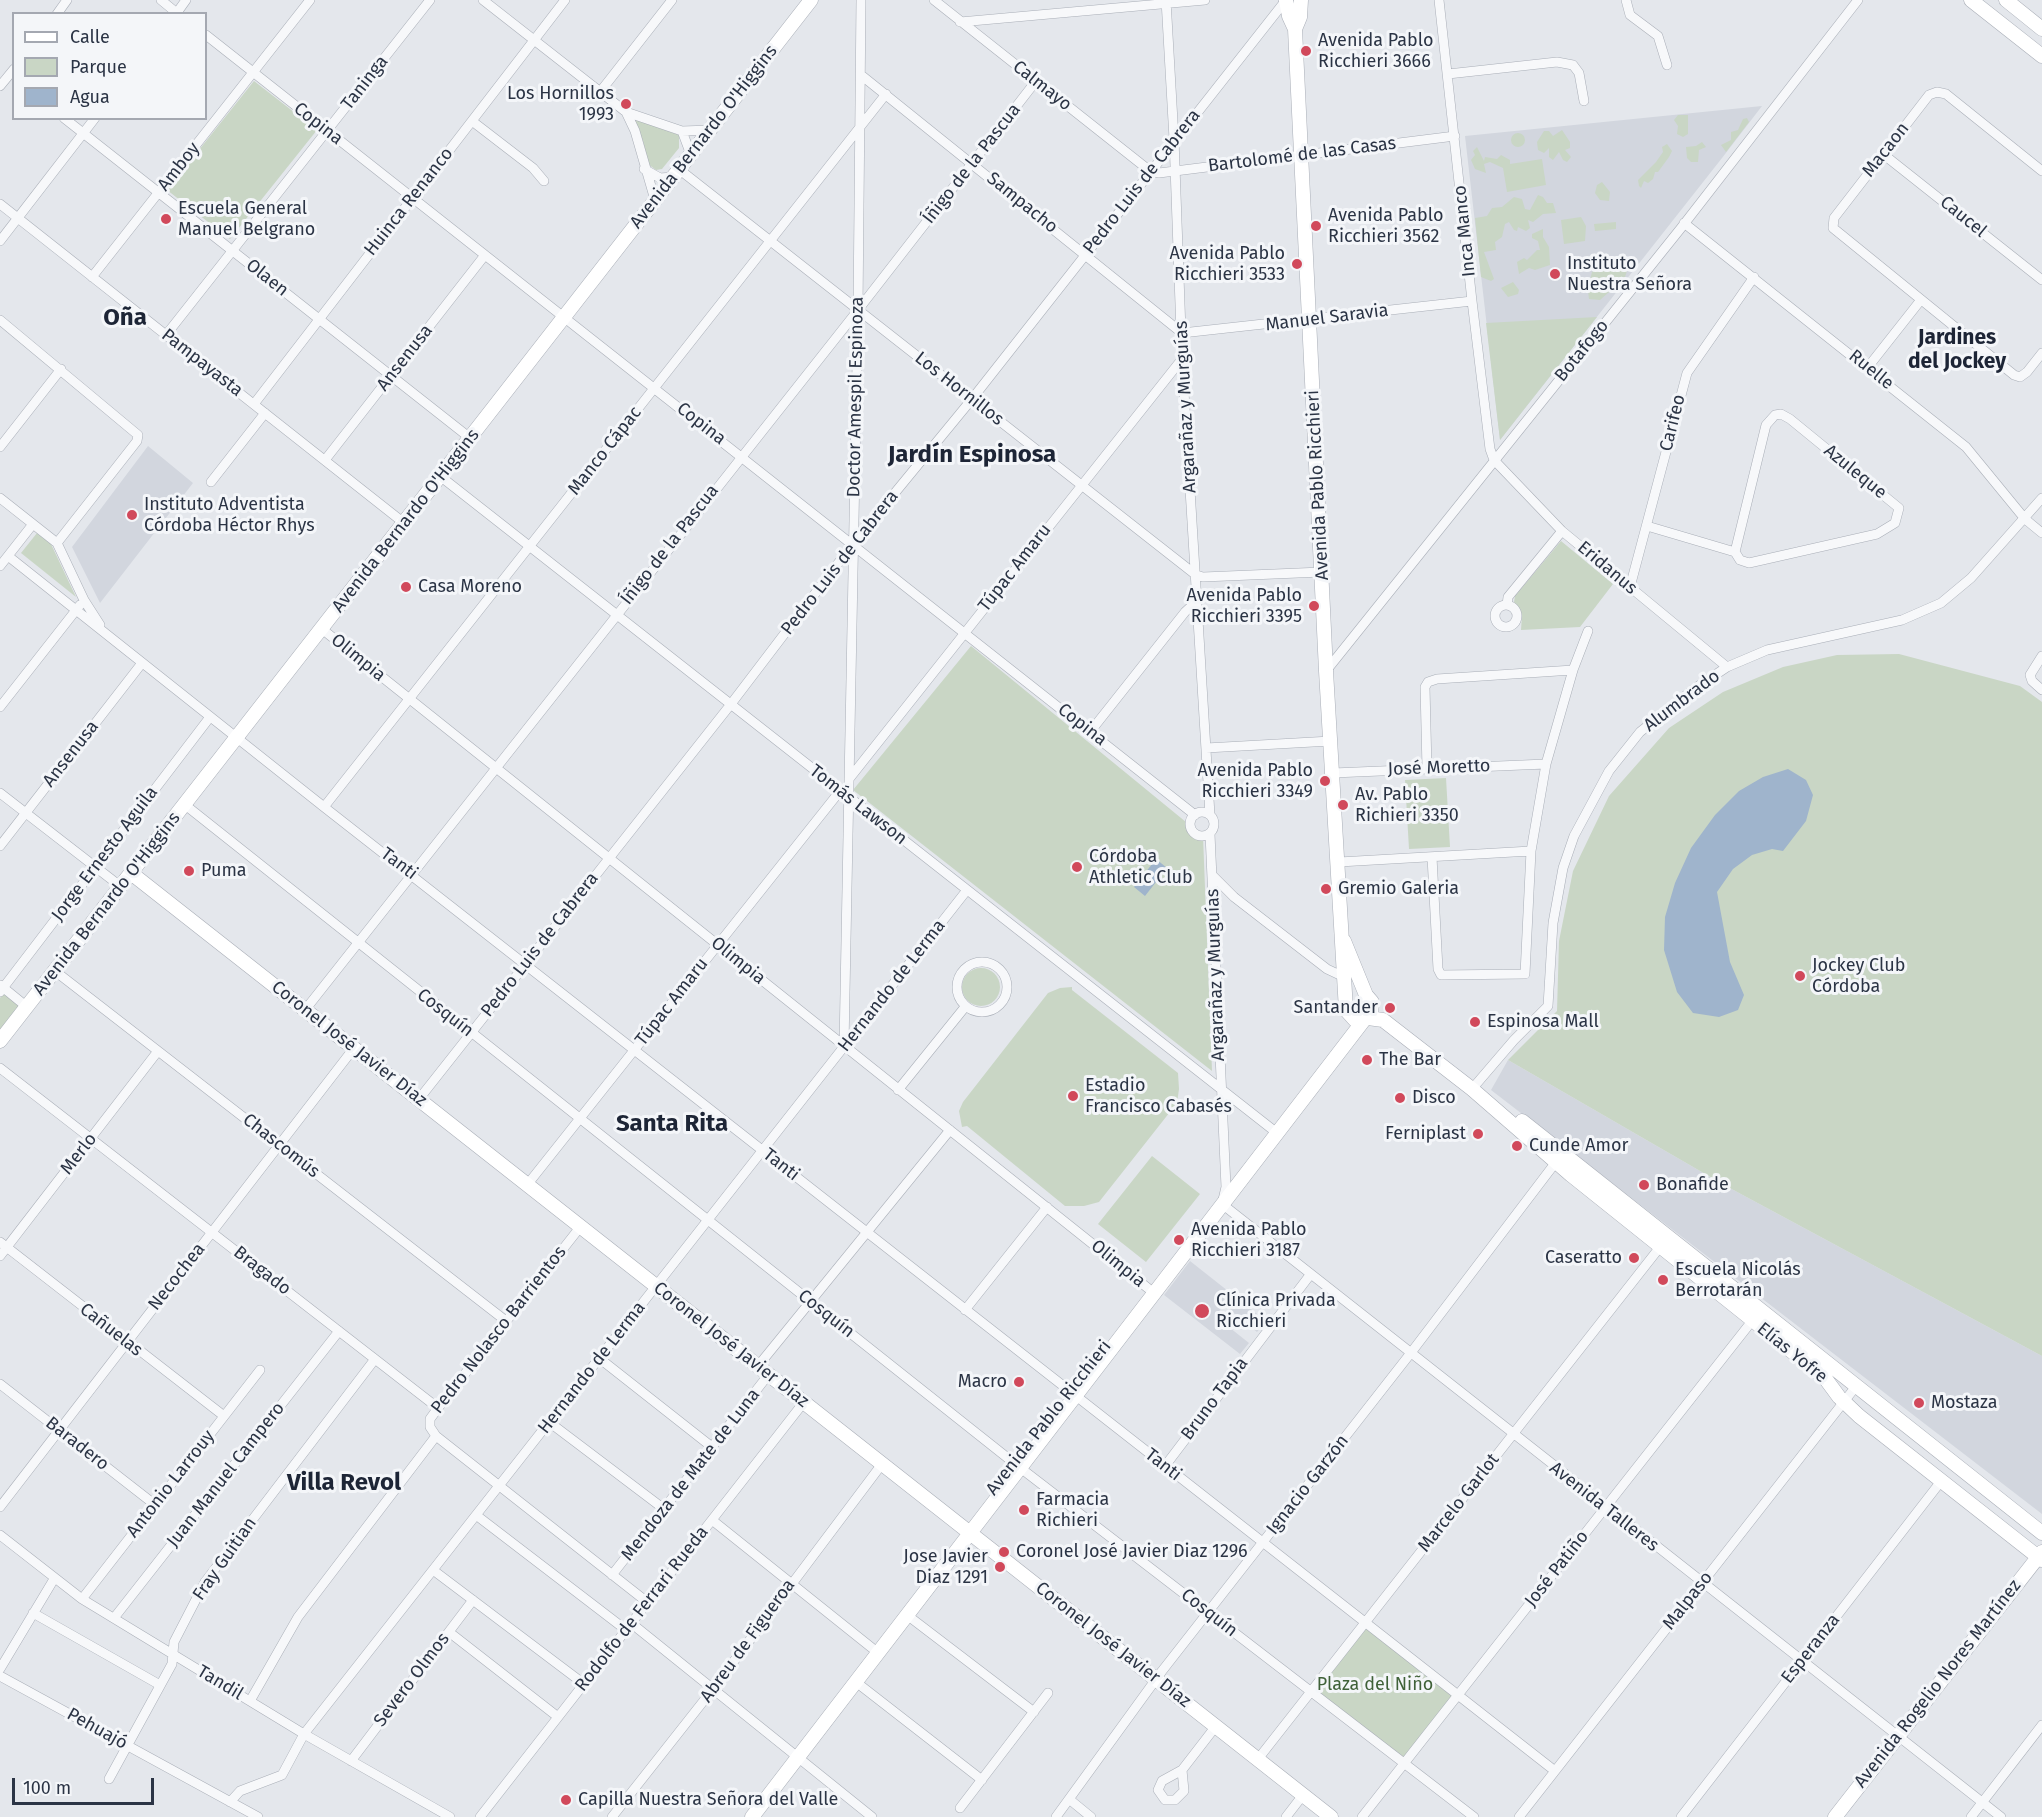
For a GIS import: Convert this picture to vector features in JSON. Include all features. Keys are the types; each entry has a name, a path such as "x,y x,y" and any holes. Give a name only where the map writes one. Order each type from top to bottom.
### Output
{"main road":[{"name":"Avenida Bernardo O'Higgins","path":"0,1041 811,0"},
{"name":"Avenida Pablo Ricchieri","path":"1151,1291 1222,1204 1344,1034 1348,1008 1344,977 1344,941 1326,671 1295,29 1289,16 1286,0"},
{"name":"Avenida Pablo Ricchieri","path":"1295,29 1300,17 1301,0"},
{"path":"1971,0 2042,56"},
{"path":"2006,0 2042,29"},
{"path":"2010,31 2026,30 2029,18"},
{"name":"Coronel José Javier Díaz","path":"130,873 1331,1817"},
{"name":"Avenida Pablo Ricchieri","path":"1344,941 1369,999"},
{"path":"1358,994 1369,999 1373,1011 1366,1019 1355,1020 1348,1008 1358,994"},
{"name":"Elías Yofre","path":"1369,999 1559,1158 1660,1247 1825,1378 1844,1402 2041,1557"},
{"name":"Avenida Pablo Ricchieri","path":"743,1817 856,1682 967,1531 1151,1291 1226,1187 1366,1019"},
{"name":"Elías Yofre","path":"1366,1019 1383,1020 1474,1087"},
{"name":"Elías Yofre","path":"1559,1158 1857,1386 2042,1533"},
{"name":"Avenida Pablo Ricchieri","path":"752,1817 872,1648 967,1531"},
{"name":"Avenida Rogelio Nores Martínez","path":"1834,1817 2041,1557"}],"street":[{"path":"161,0 176,12"},
{"name":"Amboy","path":"93,277 310,0"},
{"name":"Taninga","path":"166,335 430,0"},
{"path":"483,0 626,112 682,131 710,130"},
{"name":"Huinca Renanco","path":"254,404 565,0"},
{"path":"600,92 672,0"},
{"name":"Doctor Amespil Espinoza","path":"844,1046 858,310 861,0"},
{"name":"Calmayo","path":"934,0 1150,171"},
{"path":"960,21 1166,1 1205,0"},
{"name":"Pedro Luis de Cabrera","path":"419,1099 731,704 852,545 972,399 1174,139 1286,0"},
{"name":"Inca Manco","path":"1439,0 1472,301 1490,448 1494,460"},
{"path":"1626,0 1630,15 1658,36 1667,64"},
{"name":"Botafogo","path":"1326,671 1684,223 1858,0"},
{"name":"Argarañaz y Murguías","path":"1166,1 1174,139 1182,358 1210,815"},
{"name":"Copina","path":"207,36 1195,815"},
{"path":"1448,74 1557,62 1573,65 1579,73 1584,101"},
{"path":"0,68 12,74 0,86"},
{"name":"Sampacho","path":"861,75 1182,333"},
{"name":"Íñigo de la Pascua","path":"305,1010 1036,81"},
{"name":"Macaon","path":"2042,171 1946,94 1937,92 1929,95 1834,218 1833,228 2014,375 2020,377 2027,372 2042,353"},
{"name":"Manco Cápac","path":"324,807 886,94"},
{"path":"626,112 635,131 644,169 655,200"},
{"name":"Olaen","path":"67,120 470,438"},
{"path":"0,241 93,120"},
{"path":"472,121 533,168 544,181"},
{"path":"682,131 691,155"},
{"name":"Bartolomé de las Casas","path":"1150,171 1174,171 1455,136"},
{"name":"Caucel","path":"1883,154 2042,280"},
{"name":"Los Hornillos","path":"644,169 660,178 677,173 771,241 1196,575"},
{"name":"Pampayasta","path":"0,204 404,523"},
{"name":"Ruelle","path":"1684,223 1966,447 2025,519 2042,533"},
{"name":"Ansenusa","path":"326,460 485,255"},
{"name":"Carifeo","path":"1630,587 1687,373 1754,277"},
{"path":"1868,367 1920,300"},
{"name":"Manuel Saravia","path":"1182,333 1472,301"},
{"path":"0,320 138,435 137,441 57,543"},
{"name":"Túpac Amaru","path":"849,779 1182,358"},
{"path":"0,447 61,369"},
{"path":"211,482 265,413"},
{"name":"Azuleque","path":"1647,526 1735,552 1740,560 1749,563 1877,534 1895,523 1899,508 1790,419 1781,414 1775,415 1766,425 1735,552"},
{"name":"Eridanus","path":"1494,460 1562,531 1727,668"},
{"name":"Tomás Lawson","path":"440,476 1274,1131"},
{"path":"0,498 57,543 84,600 104,633"},
{"name":"Alumbrado","path":"1474,1087 1514,1040 1548,1006 1553,923 1563,868 1574,836 1594,795 1609,771 1640,732 1694,688 1727,668 1781,646 1902,620 1941,603 1971,578 2042,498"},
{"path":"0,567 33,524"},
{"path":"1507,605 1508,597 1562,531"},
{"name":"Tanti","path":"8,556 324,807 1555,1771"},
{"path":"1196,575 1203,577 1322,572"},
{"path":"0,707 84,600"},
{"path":"1090,732 1185,612 1197,601"},
{"name":"Olimpia","path":"322,629 1151,1291"},
{"path":"1432,857 1438,969 1441,975 1525,974 1532,851 1546,764 1573,670 1588,631"},
{"path":"2042,656 2030,675 2032,681 2042,690"},
{"name":"Ansenusa","path":"0,846 142,663"},
{"path":"1427,769 1425,687 1428,682 1437,679 1573,670"},
{"name":"Jorge Ernesto Aguila","path":"1,988 210,717"},
{"path":"1206,748 1331,741"},
{"name":"José Moretto","path":"1333,773 1546,764"},
{"name":"Túpac Amaru","path":"528,1185 840,791"},
{"path":"0,793 120,886"},
{"name":"Cosquín","path":"184,804 1017,1465 1474,1817"},
{"path":"1202,812 1210,815 1214,824 1210,834 1202,836 1192,831 1190,824 1195,815 1202,812"},
{"name":"Argarañaz y Murguías","path":"1210,834 1226,1187"},
{"path":"1339,862 1532,851"},
{"path":"1212,875 1234,897 1328,969 1344,977"},
{"name":"Hernando de Lerma","path":"230,1802 240,1791 282,1775 304,1734 967,890"},
{"path":"1212,896 1234,897"},
{"path":"984,962 999,969 1006,984 1003,1001 989,1011 981,1012 965,1006 957,992 959,977 963,971 969,966 984,962"},
{"name":"Chascomús","path":"55,971 506,1321"},
{"path":"1,988 27,1007"},
{"path":"898,1090 965,1006"},
{"name":"Necochea","path":"0,1507 354,1048"},
{"name":"Merlo","path":"0,1256 3,1245 91,1138 158,1051"},
{"name":"Bragado","path":"0,1068 438,1408"},
{"name":"Mendoza de Mate de Luna","path":"612,1575 712,1447 812,1303 950,1130"},
{"name":"Ignacio Garzón","path":"1056,1817 1151,1689 1156,1679 1410,1354 1559,1158"},
{"path":"1222,1204 1226,1187"},
{"name":"Avenida Talleres","path":"1222,1204 1512,1435 2001,1817"},
{"path":"965,1310 1047,1207"},
{"name":"Pedro Nolasco Barrientos","path":"250,1701 298,1617 436,1436 430,1427 430,1419 581,1226"},
{"name":"Cañuelas","path":"3,1245 224,1416"},
{"name":"Marcelo Garlot","path":"1258,1759 1660,1247"},
{"name":"Bruno Tapia","path":"1165,1466 1310,1275"},
{"name":"José Patiño","path":"1362,1817 1752,1321"},
{"name":"Juan Manuel Campero","path":"114,1618 339,1330"},
{"path":"600,1358 712,1447"},
{"name":"Fray Guitian","path":"109,1779 160,1685 174,1655 174,1642 217,1565 375,1359"},
{"name":"Antonio Larrouy","path":"82,1599 260,1370"},
{"name":"Baradero","path":"0,1384 154,1504"},
{"name":"Malpaso","path":"1519,1817 1857,1386"},
{"name":"Rodolfo de Ferrari Rueda","path":"480,1817 804,1402"},
{"path":"549,1422 664,1509"},
{"path":"436,1436 647,1602"},
{"name":"Abreu de Figueroa","path":"612,1817 713,1689 790,1583 882,1464"},
{"name":"Esperanza","path":"1681,1817 1942,1480"},
{"path":"476,1515 713,1689 872,1817"},
{"path":"712,1520 872,1648"},
{"name":"Tandil","path":"0,1535 82,1599 304,1734 450,1817"},
{"path":"433,1570 584,1684"},
{"path":"0,1669 54,1579"},
{"name":"Severo Olmos","path":"351,1761 473,1600"},
{"path":"33,1613 160,1685"},
{"path":"907,1615 1034,1712"},
{"path":"449,1632 558,1717"},
{"name":"Pehuajó","path":"0,1677 258,1817"},
{"path":"856,1682 982,1780"},
{"path":"960,1808 1048,1693"},
{"path":"1971,1817 2042,1725"},
{"path":"1182,1770 1216,1726"},
{"path":"1286,1817 1303,1795"},
{"path":"1069,1799 1091,1817"}],"shaded area":[{"name":"Instituto Nuestra Señora","path":"1762,106 1722,158 1500,440 1465,136"},
{"name":"Instituto Adventista Córdoba Héctor Rhys","path":"148,446 193,483 100,603 72,547"},
{"path":"1508,1060 1726,1186 2042,1356 2042,1514 1491,1090"},
{"name":"Clínica Privada Ricchieri","path":"1190,1261 1266,1321 1257,1332 1224,1305 1215,1316 1249,1343 1240,1354 1164,1295"}],"green space":[{"path":"254,81 317,130 230,239 167,190"},
{"path":"1678,115 1688,115 1688,134 1683,137 1677,134 1678,126 1674,120"},
{"path":"634,116 679,135 679,148 662,169 656,170 648,164 643,141 632,119"},
{"path":"1747,118 1749,122 1726,152 1721,145 1731,140 1731,132 1738,130 1743,119"},
{"path":"1562,130 1570,142 1570,148 1565,150 1571,157 1567,162 1563,160 1559,152 1553,160 1549,157 1549,148 1544,153 1538,150 1537,142 1544,131 1549,131 1553,136"},
{"path":"1515,133 1521,133 1525,140 1521,147 1515,147 1511,143 1511,137"},
{"path":"1702,142 1706,147 1699,150 1698,162 1691,162 1687,158 1686,147 1696,146"},
{"path":"1667,144 1672,151 1669,157 1658,172 1655,172 1653,179 1648,183 1644,181 1641,188 1638,180 1656,162 1663,152 1662,147"},
{"path":"1477,147 1484,161 1485,157 1497,159 1501,155 1510,160 1510,164 1542,159 1546,185 1507,192 1503,168 1490,162 1484,164 1486,173 1475,169 1471,160 1475,155 1473,151"},
{"path":"1602,182 1610,192 1609,201 1600,200 1595,193 1597,185"},
{"path":"1538,195 1543,197 1547,203 1553,203 1556,213 1543,214 1533,222 1528,220 1530,228 1526,231 1518,227 1517,231 1514,230 1509,222 1505,224 1502,237 1495,242 1496,250 1484,252 1494,279 1491,281 1481,277 1475,218 1487,216 1492,208 1502,207 1514,197 1522,199 1525,209 1530,210"},
{"path":"1581,217 1586,226 1585,241 1564,244 1561,220"},
{"path":"1616,222 1616,229 1595,231 1594,224"},
{"path":"1543,229 1543,237 1549,247 1550,265 1535,270 1529,268 1519,274 1517,262 1524,258 1527,260 1537,250 1540,250 1538,241 1532,238 1532,234"},
{"path":"1618,260 1629,265 1625,277 1611,280 1609,292 1600,300 1589,299 1588,291 1597,286 1590,280 1592,272 1603,265 1610,269"},
{"path":"1513,282 1519,290 1518,294 1508,297 1501,288"},
{"path":"1597,317 1529,403 1500,440 1486,323"},
{"path":"37,533 51,544 76,597 21,553"},
{"path":"1561,541 1613,584 1580,627 1521,630 1522,615 1514,602 1515,596"},
{"name":"Córdoba Athletic Club","path":"971,646 1203,836 1212,1071 853,790"},
{"name":"Jockey Club Córdoba","path":"1899,654 2020,686 2042,702 2042,1356 1726,1186 1508,1060 1557,1011 1559,941 1573,871 1609,796 1669,728 1723,692 1783,667 1837,655"},
{"path":"1446,778 1450,847 1409,849 1405,780"},
{"path":"981,968 988,969 994,974 999,980 999,994 994,1000 988,1005 981,1006 974,1005 968,1000 963,994 962,987 963,980 968,974 974,969"},
{"name":"Estadio Francisco Cabasés","path":"1072,987 1072,990 1178,1073 1179,1089 1177,1103 1099,1202 1084,1206 1065,1206 967,1126 962,1127 959,1111 963,1102 1048,993 1060,988"},
{"path":"4,992 22,1006 0,1033 0,998"},
{"path":"1152,1156 1200,1194 1146,1262 1098,1224"},
{"name":"Plaza del Niño","path":"1365,1623 1457,1695 1404,1763 1311,1691"}],"water":[{"path":"1788,769 1806,780 1813,795 1806,821 1783,851 1772,849 1752,855 1733,869 1717,892 1730,962 1744,995 1738,1010 1719,1017 1693,1013 1677,992 1664,950 1665,917 1675,883 1691,848 1715,815 1739,791 1763,777"},
{"path":"1156,859 1167,868 1145,896 1134,887"}],"place":[{"name":"Avenida Pablo Ricchieri 3666","path":"1306,51"},
{"name":"Los Hornillos 1993","path":"626,104"},
{"name":"Escuela General Manuel Belgrano","path":"166,219"},
{"name":"Avenida Pablo Ricchieri 3562","path":"1316,226"},
{"name":"Avenida Pablo Ricchieri 3533","path":"1297,264"},
{"name":"Instituto Nuestra Señora","path":"1555,274"},
{"name":"Instituto Adventista Córdoba Héctor Rhys","path":"132,515"},
{"name":"Casa Moreno","path":"406,587"},
{"name":"Avenida Pablo Ricchieri 3395","path":"1314,606"},
{"name":"Avenida Pablo Ricchieri 3349","path":"1325,781"},
{"name":"Av. Pablo Richieri 3350","path":"1343,805"},
{"name":"Córdoba Athletic Club","path":"1077,867"},
{"name":"Puma","path":"189,871"},
{"name":"Gremio Galeria","path":"1326,889"},
{"name":"Jockey Club Córdoba","path":"1800,976"},
{"name":"Santander","path":"1390,1008"},
{"name":"Espinosa Mall","path":"1475,1022"},
{"name":"The Bar","path":"1367,1060"},
{"name":"Estadio Francisco Cabasés","path":"1073,1096"},
{"name":"Disco","path":"1400,1098"},
{"name":"Ferniplast","path":"1478,1134"},
{"name":"Cunde Amor","path":"1517,1146"},
{"name":"Bonafide","path":"1644,1185"},
{"name":"Avenida Pablo Ricchieri 3187","path":"1179,1240"},
{"name":"Caseratto","path":"1634,1258"},
{"name":"Escuela Nicolás Berrotarán","path":"1663,1280"},
{"name":"Clínica Privada Ricchieri","path":"1202,1311"},
{"name":"Macro","path":"1019,1382"},
{"name":"Mostaza","path":"1919,1403"},
{"name":"Farmacia Richieri","path":"1024,1510"},
{"name":"Coronel José Javier Diaz 1296","path":"1004,1552"},
{"name":"Jose Javier Diaz 1291","path":"1000,1567"},
{"name":"Capilla Nuestra Señora del Valle","path":"566,1800"}],"district":[{"name":"Oña","path":"125,318"},
{"name":"Jardines del Jockey","path":"1957,350"},
{"name":"Jardín Espinosa","path":"972,455"},
{"name":"Santa Rita","path":"672,1124"},
{"name":"Villa Revol","path":"344,1483"}]}
